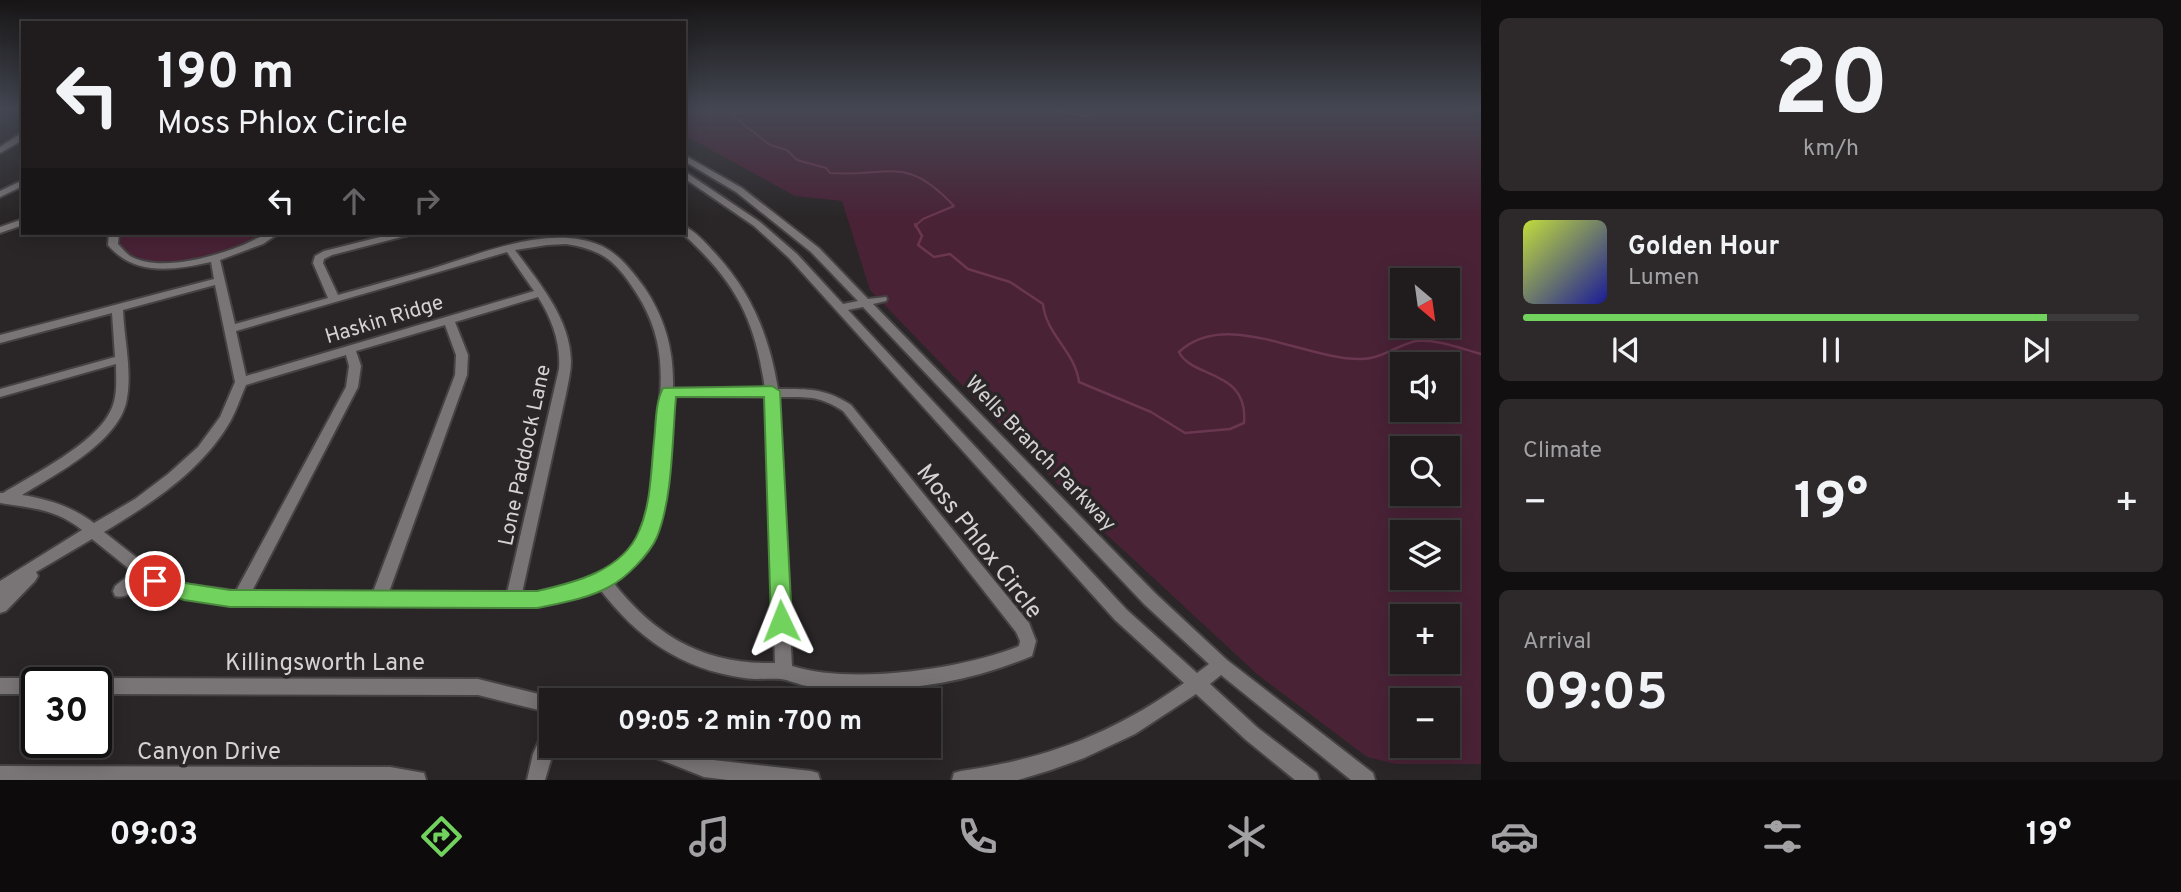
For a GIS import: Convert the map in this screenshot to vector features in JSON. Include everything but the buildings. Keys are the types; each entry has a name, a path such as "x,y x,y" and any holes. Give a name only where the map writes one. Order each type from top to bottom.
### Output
{"street":[{"name":"Wells Branch Parkway","path":"686,158 777,217 815,250 1124,572 1221,665 1366,780"},
{"path":"686,175 757,224 793,256 1121,615 1196,685 1310,780"},
{"path":"0,194 21,184"},
{"path":"0,230 21,223"},
{"path":"686,231 730,274 749,303 765,346 772,391 784,672"},
{"path":"114,235 116,252 134,261 170,265 215,258 245,248 270,235"},
{"path":"334,299 318,263 319,258 328,253 398,235"},
{"path":"2,499 73,514 144,573 168,586 184,591 241,598 555,597 603,581 632,556 648,536 656,503 668,392 666,353 654,312 643,292 612,257 595,246 573,242 543,242 510,249 231,329"},
{"name":"Lone Paddock Lane","path":"510,249 557,323 565,361 560,394 513,599"},
{"path":"0,589 170,481 200,454 226,419 236,401 241,382 215,258"},
{"path":"0,339 220,281"},
{"name":"Haskin Ridge","path":"241,382 539,293"},
{"path":"842,309 882,299"},
{"path":"2,499 86,446 110,424 121,402 117,308"},
{"path":"379,597 461,375 462,355 449,320"},
{"path":"241,598 352,387 355,366 350,350"},
{"path":"0,393 120,359"},
{"name":"Moss Phlox Circle","path":"603,581 634,621 664,642 696,658 747,671 784,672 805,678 883,681 937,677 1007,661 1026,651 1028,641 1023,628 847,408 832,398 812,393 668,392"},
{"path":"0,606 23,582 66,547"},
{"path":"121,591 144,573"},
{"path":"961,780 1024,770 1084,750 1129,730 1221,665"},
{"path":"0,686 21,686"},
{"name":"Killingsworth Lane","path":"112,687 478,687 539,702"},
{"path":"536,780 541,758"},
{"path":"678,758 704,768 810,780"},
{"name":"Canyon Drive","path":"0,775 390,776 417,780"}],"shaded area":[{"path":"703,145 1481,145 1481,764 1396,764 1367,757 1258,675 1105,533 870,290 842,201 795,196"},
{"path":"121,235 264,235 214,257 173,263 135,256 120,247"}],"waterway":[{"path":"771,145 787,150 797,160 826,168 830,173 883,171 909,174 923,179 954,206 923,219 916,225"},
{"path":"916,225 922,236 918,245 934,257 950,254 968,269 1010,282 1043,304 1049,325 1072,361 1079,382 1151,412 1185,433 1230,429 1244,423 1243,406 1238,393 1218,377 1186,361 1179,352 1198,340 1219,335 1242,335 1339,357 1361,359 1417,341 1441,343 1481,354"}],"route":[{"path":"155,581 184,591 230,598 537,600 573,592 603,581 632,556 648,536 656,503 668,392 772,391 781,621"}]}
